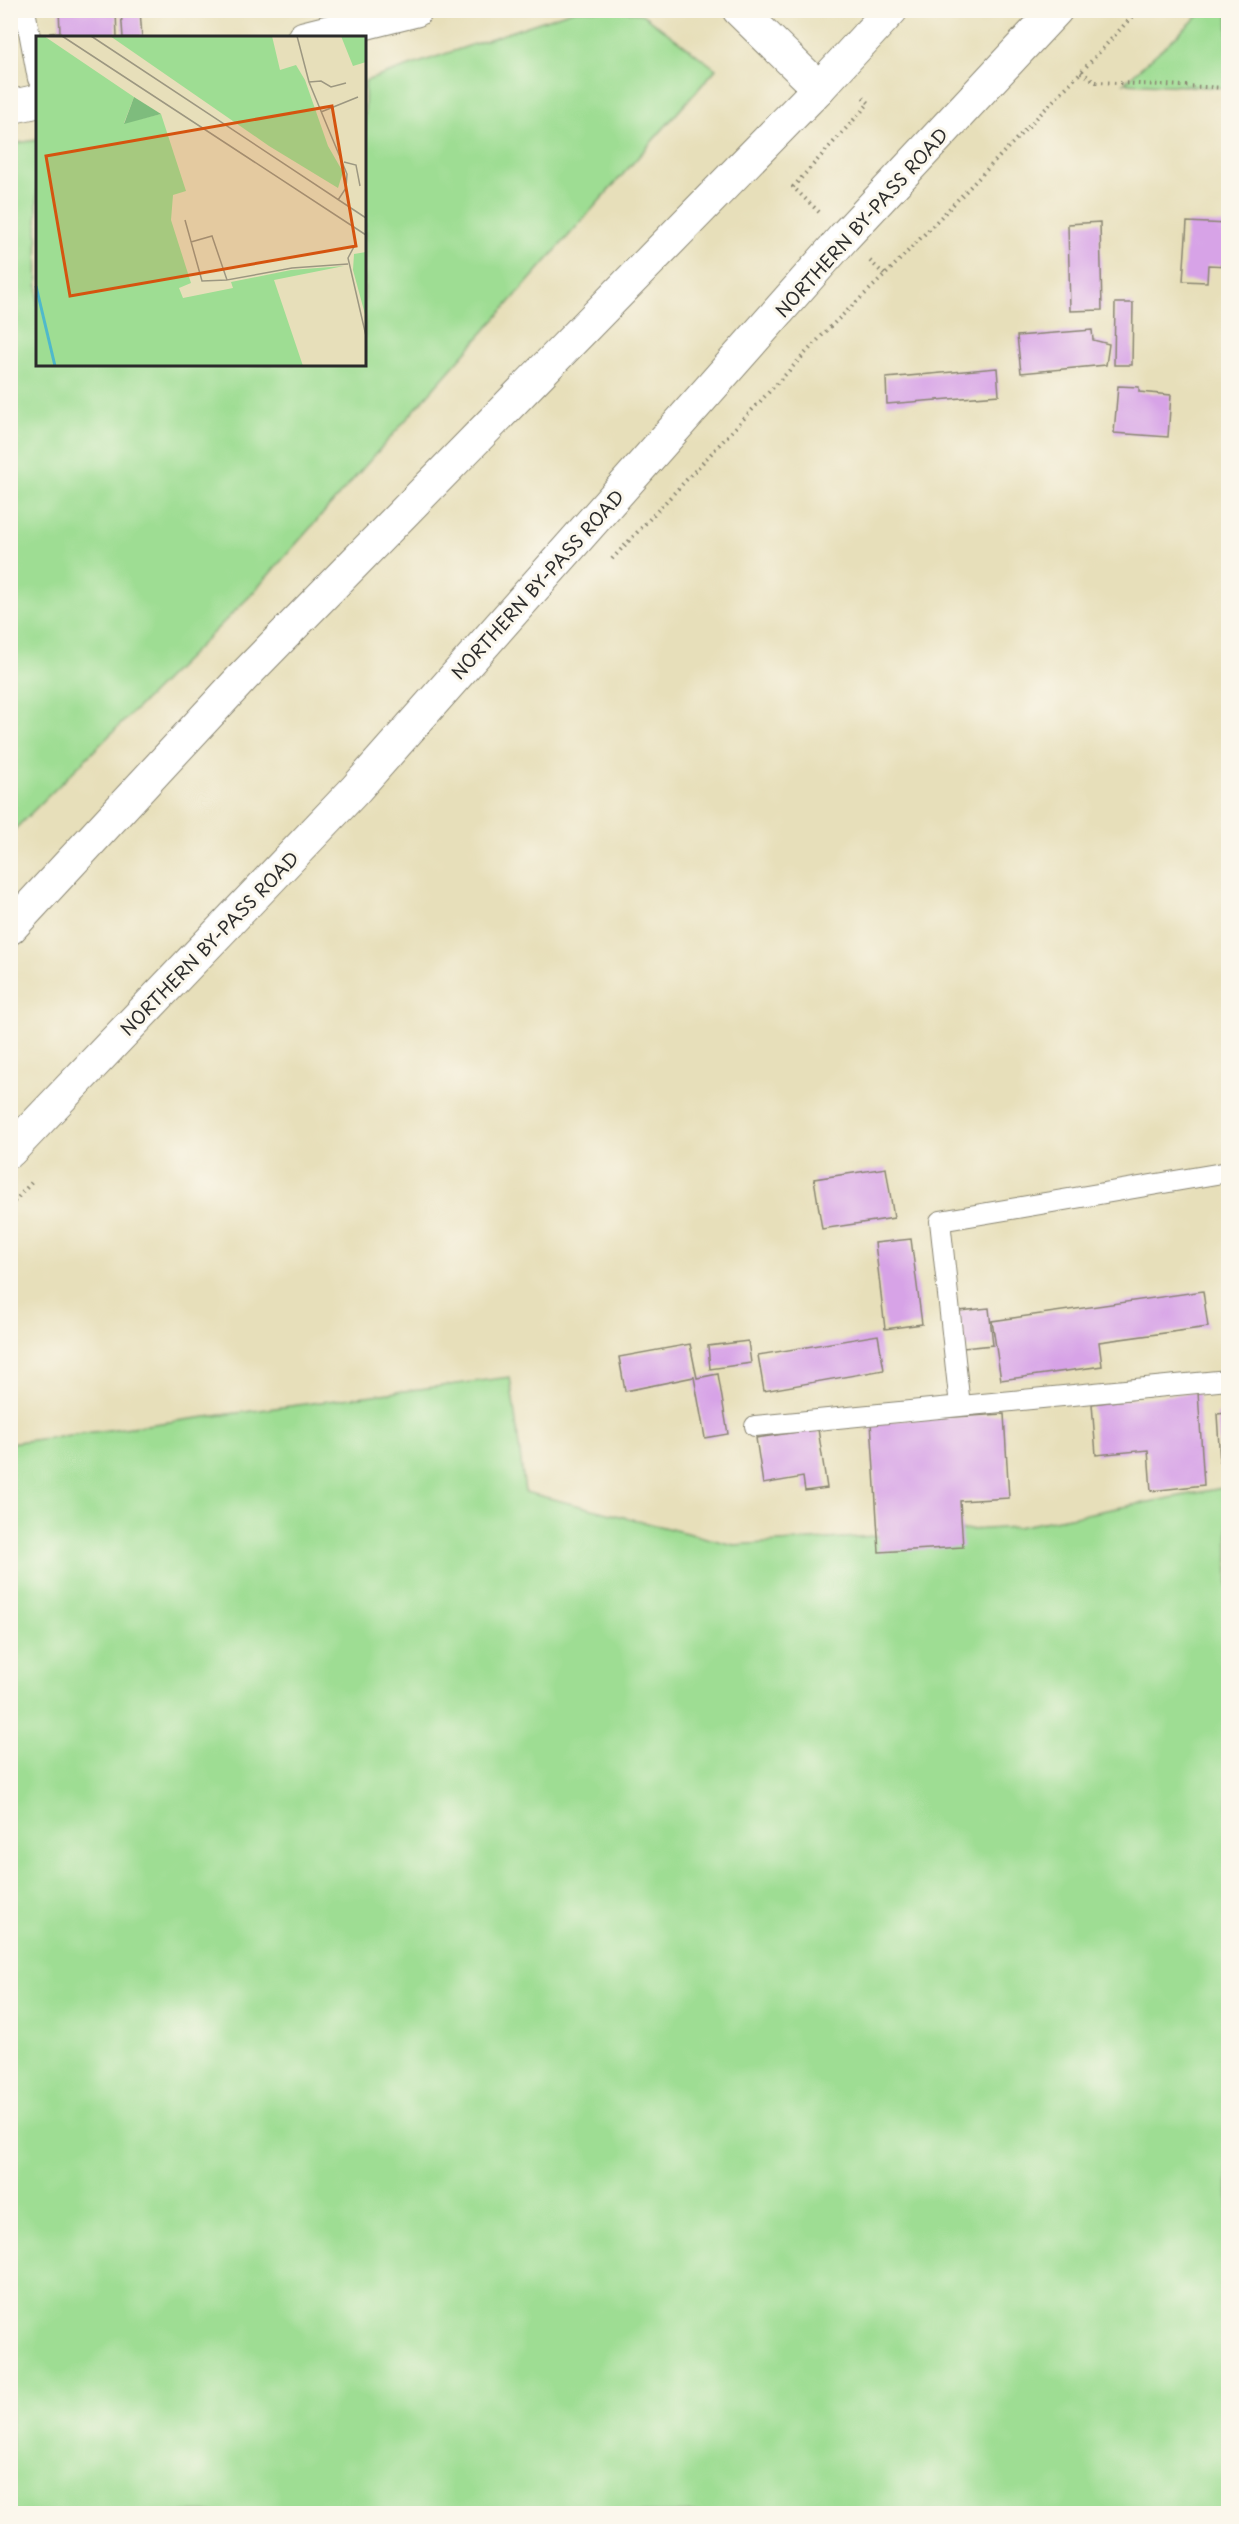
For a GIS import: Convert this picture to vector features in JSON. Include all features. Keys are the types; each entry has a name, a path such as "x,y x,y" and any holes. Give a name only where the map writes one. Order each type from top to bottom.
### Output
{"main road":[{"path":"312,36 416,10"},
{"path":"739,10 828,79"},
{"path":"10,928 242,678 828,79 891,10"},
{"name":"NORTHERN BY-PASS ROAD","path":"10,1151 355,790 844,237 1056,10"},
{"path":"10,107 36,101"}],"lane":[{"path":"25,10 36,68"},
{"path":"960,1406 940,1221 1228,1172"},
{"path":"754,1426 1228,1380"}],"path":[{"path":"828,79 869,103 793,187 885,275 1138,10"},
{"path":"1081,72 1096,82 1228,88"}],"green space":[{"path":"575,10 617,10 642,14 716,69 251,595 11,833 11,144 36,140 36,366 366,366 366,81"},
{"path":"1204,11 1228,11 1228,88 1124,83"},
{"path":"510,1377 525,1492 734,1545 1017,1527 1228,1487 1228,2513 11,2513 10,1443"}],"building":[{"path":"59,10 116,10 117,36 51,36 50,33 60,32"},
{"path":"121,10 140,10 142,36 123,36"},
{"path":"1100,222 1102,310 1070,311 1068,224"},
{"path":"1187,222 1228,224 1228,266 1208,265 1207,282 1183,281"},
{"path":"1115,303 1133,303 1132,365 1114,365"},
{"path":"1092,330 1093,340 1109,344 1106,365 1021,373 1017,336"},
{"path":"997,368 999,395 887,404 886,378"},
{"path":"1118,386 1139,387 1139,392 1171,395 1168,437 1114,433"},
{"path":"886,1168 894,1218 822,1229 814,1179"},
{"path":"911,1239 922,1324 885,1329 875,1243"},
{"path":"1203,1291 1208,1327 1099,1342 1102,1366 1001,1380 992,1321"},
{"path":"989,1308 993,1345 963,1348 959,1311"},
{"path":"878,1335 884,1370 764,1391 758,1355"},
{"path":"748,1341 751,1363 710,1369 708,1346"},
{"path":"690,1344 697,1378 718,1374 728,1434 705,1438 694,1377 625,1391 619,1357"},
{"path":"1198,1392 1204,1485 1151,1491 1148,1450 1096,1455 1092,1404"},
{"path":"1228,1413 1228,1461 1220,1462 1217,1414"},
{"path":"1004,1414 1009,1498 960,1501 963,1547 879,1552 871,1422"},
{"path":"818,1429 827,1488 805,1491 803,1477 763,1484 756,1438"}]}
